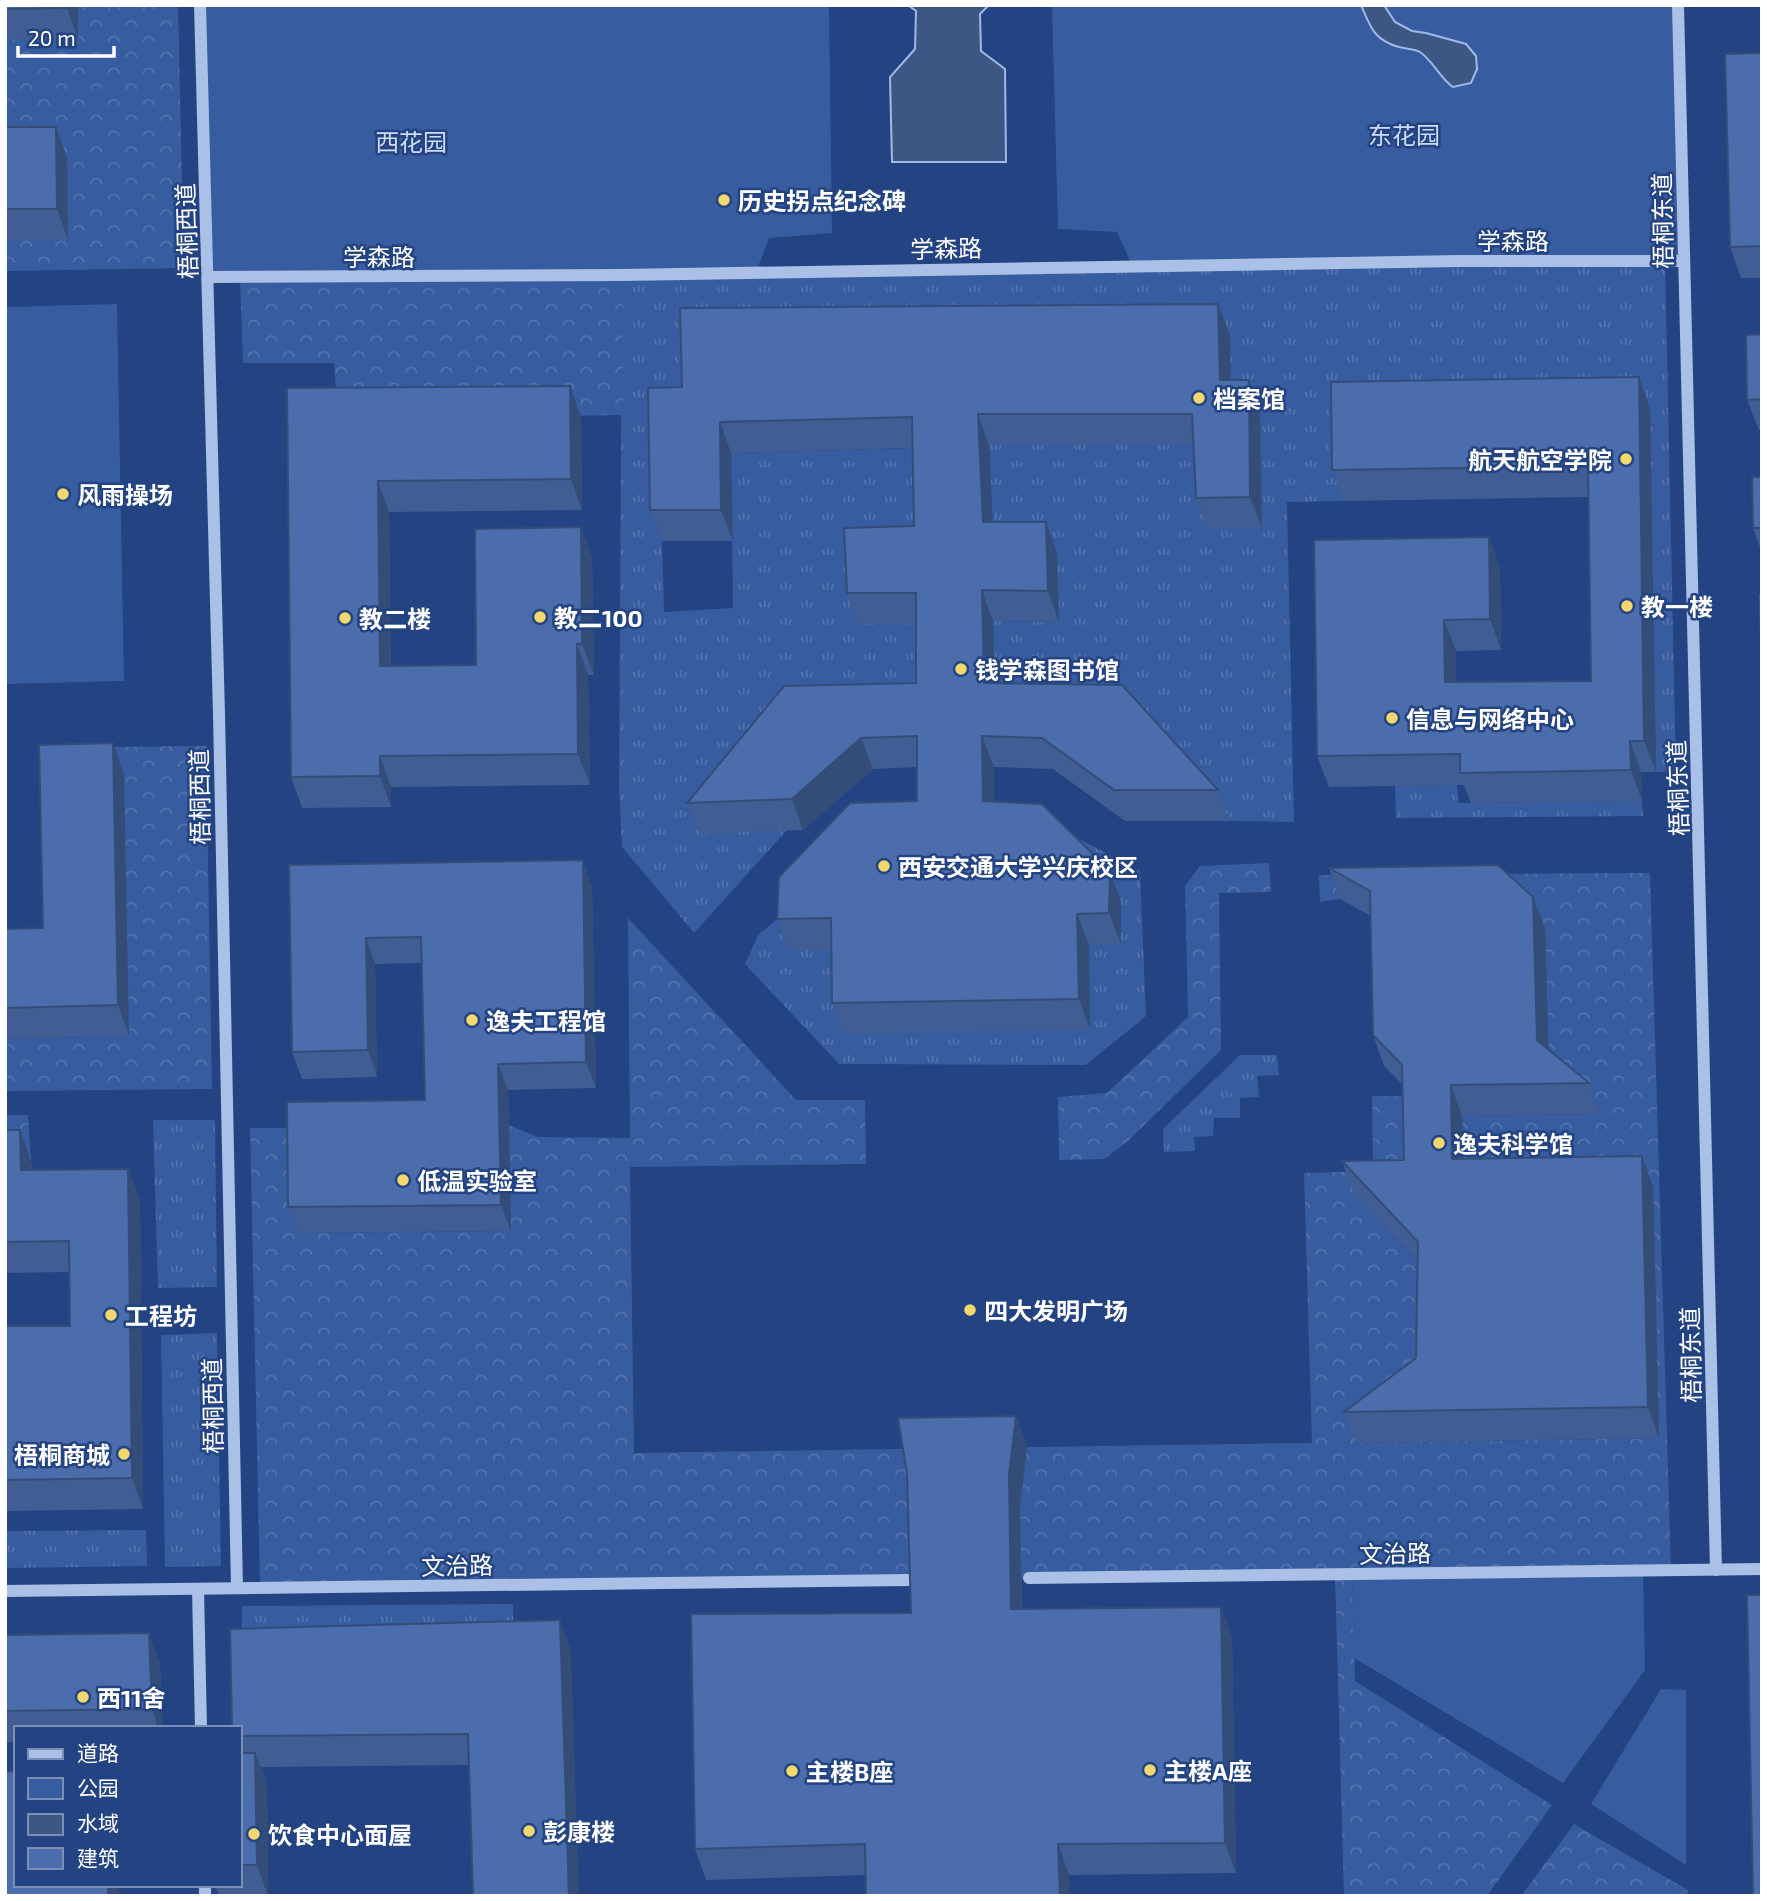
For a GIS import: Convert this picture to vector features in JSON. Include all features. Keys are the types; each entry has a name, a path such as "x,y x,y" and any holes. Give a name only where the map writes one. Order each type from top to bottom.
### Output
{"street":[{"name":"梧桐西道","path":"200,5 237,1588"},
{"name":"梧桐东道","path":"1678,5 1716,1570"},
{"name":"学森路","path":"208,277 636,275 1458,261 1684,261"},
{"name":"文治路","path":"1029,1578 1762,1569"},
{"name":"文治路","path":"5,1591 910,1580"},
{"path":"198,1589 201,1726"}],"green space":[{"path":"5,5 178,5 184,268 5,271"},
{"name":"西花园","path":"200,5 829,5 832,233 769,238 756,272 208,277"},
{"name":"东花园","path":"1052,5 1677,5 1684,261 1132,265 1117,232 1058,229"},
{"path":"1665,261 1676,771 1656,772 1650,408 1343,413 1344,501 1287,502 1294,822 1230,821 1188,777 995,714 993,621 1059,622 994,553 989,445 1203,445 1260,412 691,339 662,541 664,612 733,608 731,453 923,448 928,714 787,830 694,933 622,847 619,786 622,275"},
{"path":"622,275 624,415 338,419 334,363 243,363 240,277"},
{"name":"风雨操场","path":"117,304 124,681 5,684 5,307"},
{"path":"1759,594 1762,594 1762,732"},
{"path":"206,746 212,1089 5,1091 5,1039 129,1036 100,747"},
{"path":"1457,785 1458,803 1642,801 1643,816 1396,818 1395,786"},
{"path":"1053,835 1081,840 1140,871 1146,1016 1086,1065 839,1064 745,964 758,935 790,908"},
{"path":"1269,863 1271,892 1219,893 1221,1050 1128,1141 1104,1159 1059,1160 1058,1097 1107,1093 1188,1017 1185,886 1200,866"},
{"path":"1650,873 1671,1570 1352,1575 1355,1681 1552,1805 1487,1896 1344,1896 1335,1575 260,1588 250,1128 296,1128 298,1233 511,1231 509,1125 537,1137 630,1138 628,918 796,1100 865,1100 866,1164 630,1167 634,1453 1312,1443 1304,1173 1373,1171 1372,1096 1413,1096 1417,1191 1354,1193 1429,1273 1427,1389 1357,1443 1659,1438 1653,1187 1464,1190 1462,1116 1599,1114 1549,1071 1545,928 1509,896 1340,899 1320,902 1319,875"},
{"path":"1240,1055 1277,1055 1279,1075 1257,1076 1259,1097 1240,1098 1240,1118 1214,1118 1213,1136 1194,1137 1195,1151 1164,1152 1163,1129"},
{"path":"5,1115 28,1115 31,1161 5,1161"},
{"path":"153,1120 215,1120 217,1287 158,1288"},
{"path":"217,1333 221,1566 165,1567 161,1335"},
{"path":"146,1530 147,1566 5,1568 5,1531"},
{"path":"1643,1570 1645,1670 1563,1783 1354,1658 1352,1574"},
{"path":"513,1604 514,1653 241,1660 242,1606"},
{"path":"1661,1689 1686,1690 1686,1865 1591,1804"},
{"path":"1574,1824 1688,1890 1688,1896 1521,1896"}],"water":[{"path":"908,5 989,5 980,14 981,51 1005,69 1006,162 892,162 890,77 915,49 916,11"},
{"path":"1361,5 1384,5 1395,22 1412,31 1466,44 1476,56 1477,69 1471,83 1453,87 1420,52 1384,41 1371,27"}],"building":[{"path":"5,5 67,5 67,8 5,9"},
{"path":"1762,53 1762,246 1730,247 1725,54"},
{"path":"5,127 56,127 57,209 5,209"},
{"name":"钱学森图书馆","path":"1218,304 1220,380 1249,380 1250,497 1196,498 1192,414 978,414 983,522 1046,522 1048,591 982,590 984,683 1122,685 1218,790 1114,790 1042,738 982,736 983,801 1042,804 1110,871 1109,913 1077,914 1079,999 832,1003 831,918 777,919 779,877 850,803 917,801 917,736 861,738 792,799 687,803 784,686 916,683 916,593 847,593 844,528 914,526 912,417 720,422 721,510 650,510 648,388 682,387 680,308"},
{"path":"1762,334 1762,399 1747,400 1746,335"},
{"path":"1639,377 1644,741 1630,741 1631,770 1460,773 1460,754 1317,756 1314,540 1489,537 1490,619 1444,620 1445,682 1591,681 1588,466 1332,470 1331,382"},
{"name":"教二楼","path":"570,386 571,479 378,481 380,666 476,665 475,529 581,527 582,644 577,644 578,754 380,756 380,776 291,777 287,388"},
{"path":"1752,477 1762,477 1762,528 1753,528"},
{"path":"113,743 118,1005 5,1008 5,929 43,928 39,745"},
{"path":"583,860 586,1062 498,1064 501,1205 288,1207 287,1102 425,1100 421,937 366,938 368,1050 292,1052 289,865"},
{"name":"逸夫科学馆","path":"1498,865 1533,897 1537,1040 1589,1083 1451,1085 1452,1159 1642,1156 1648,1407 1344,1412 1416,1358 1418,1242 1342,1161 1404,1160 1402,1065 1373,1035 1370,891 1329,868"},
{"name":"工程坊","path":"5,1130 20,1130 21,1170 128,1169 132,1478 5,1480 5,1326 70,1326 69,1241 5,1242"},
{"path":"1016,1416 1009,1476 1011,1609 1221,1607 1225,1843 1058,1844 1060,1896 866,1896 865,1844 695,1849 691,1614 911,1613 907,1473 898,1418"},
{"path":"1747,1595 1762,1595 1762,1896 1753,1896"},
{"name":"彭康楼","path":"560,1620 569,1896 473,1896 468,1734 242,1736 242,1726 232,1726 230,1629"},
{"path":"149,1633 152,1709 5,1711 5,1635"},
{"path":"242,1753 255,1753 257,1865 242,1865"},
{"path":"14,1771 14,1887 108,1887 108,1896 5,1896 5,1772"}],"place":[{"name":"历史拐点纪念碑","path":"724,200"},
{"name":"档案馆","path":"1199,398"},
{"name":"航天航空学院","path":"1626,459"},
{"name":"风雨操场","path":"63,494"},
{"name":"教一楼","path":"1627,606"},
{"name":"教二100","path":"540,617"},
{"name":"教二楼","path":"345,618"},
{"name":"钱学森图书馆","path":"961,669"},
{"name":"信息与网络中心","path":"1392,718"},
{"name":"西安交通大学兴庆校区","path":"884,866"},
{"name":"逸夫工程馆","path":"472,1020"},
{"name":"逸夫科学馆","path":"1439,1143"},
{"name":"低温实验室","path":"403,1180"},
{"name":"四大发明广场","path":"970,1310"},
{"name":"工程坊","path":"111,1315"},
{"name":"梧桐商城","path":"124,1454"},
{"name":"西11舍","path":"83,1697"},
{"name":"主楼A座","path":"1150,1770"},
{"name":"主楼B座","path":"792,1771"},
{"name":"彭康楼","path":"529,1831"},
{"name":"饮食中心面屋","path":"254,1834"}]}
